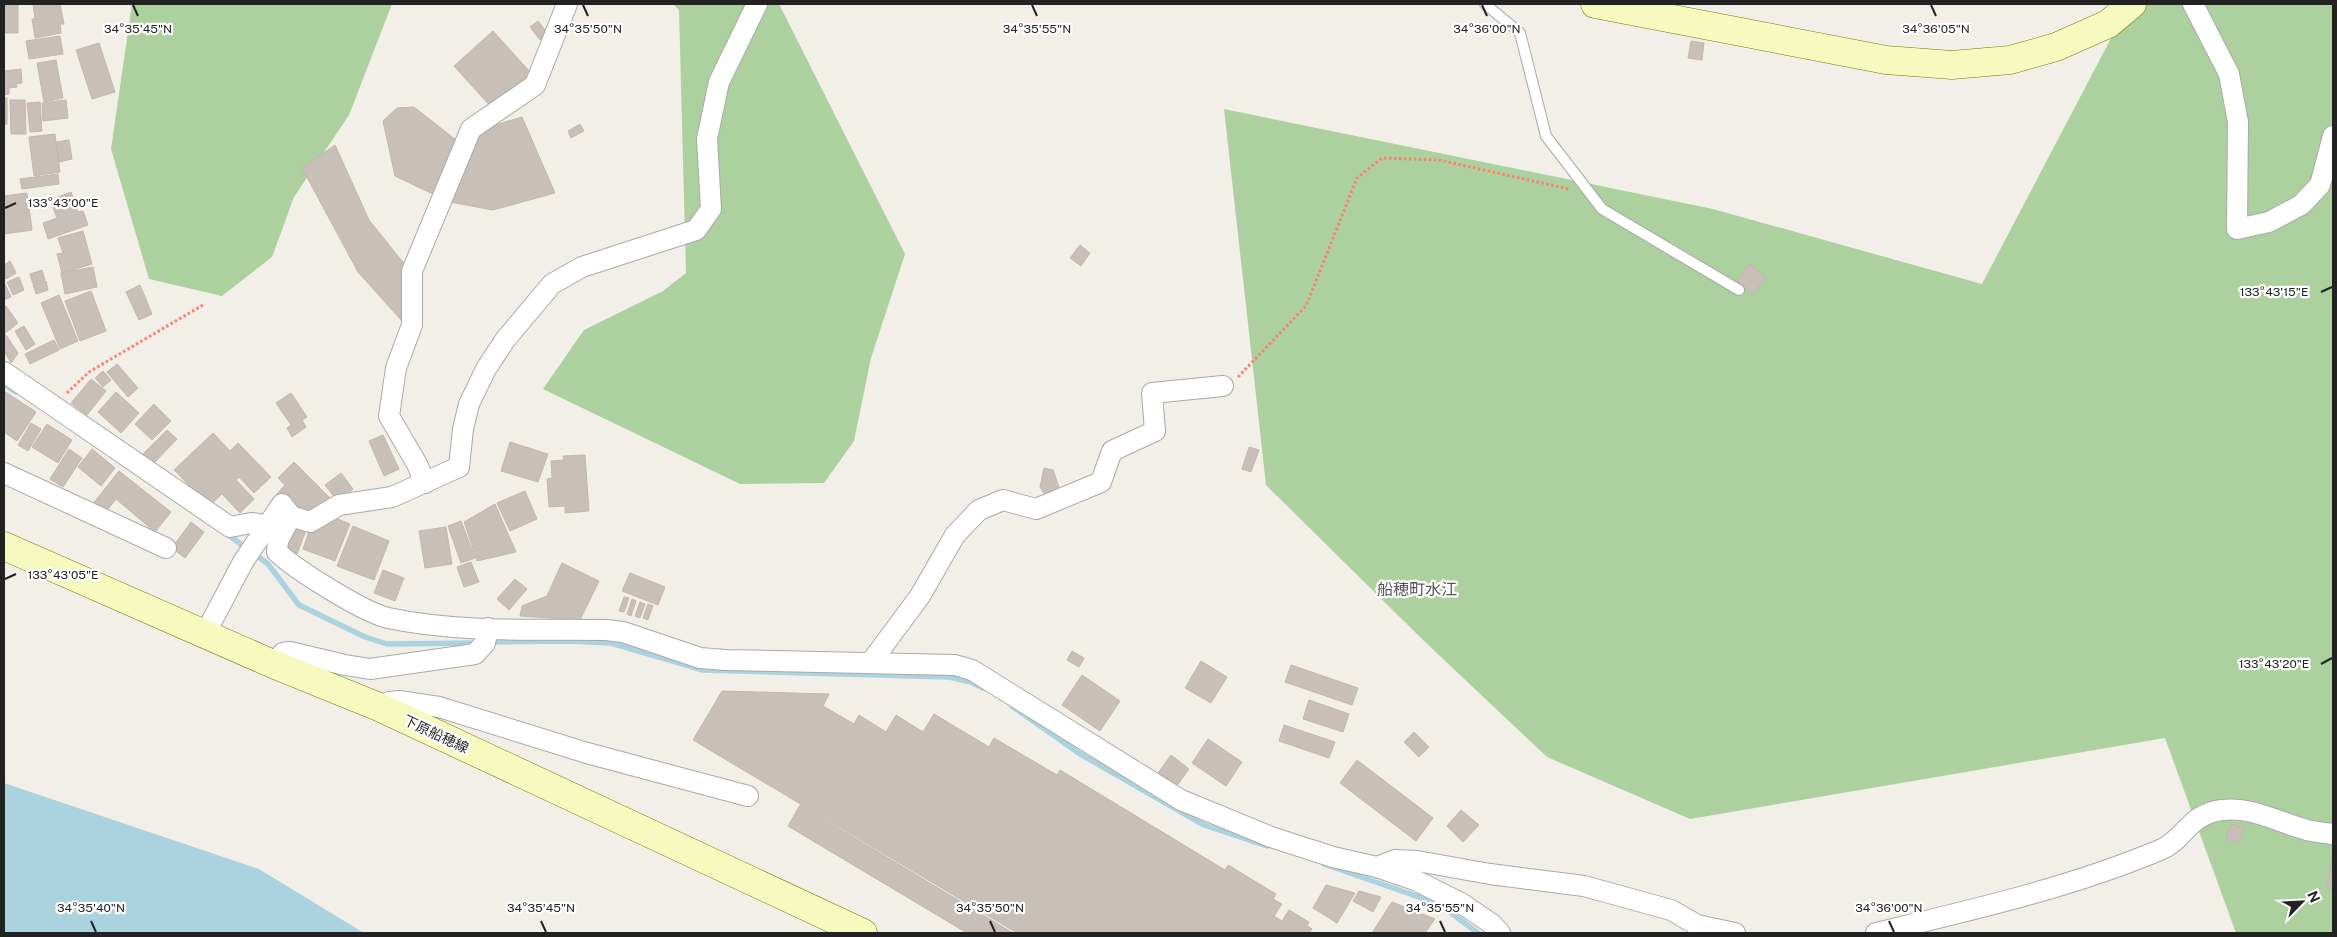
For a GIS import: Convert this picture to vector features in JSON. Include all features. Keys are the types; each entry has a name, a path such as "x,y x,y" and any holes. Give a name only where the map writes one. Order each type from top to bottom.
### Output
{"main road":[{"path":"1595,4 1886,60 1952,65 2010,60 2056,47 2108,24 2132,4"},
{"name":"下原船穂線","path":"4,546 273,664 379,707 863,933"}],"street":[{"path":"425,483 417,464 389,416 396,368 412,325 412,271 471,129 535,85 568,4"},
{"path":"205,634 243,562 282,504 291,516 310,522 339,505 392,497 459,467 463,429 467,412 486,369 505,340 552,284 582,267 696,230 711,209 707,139 719,82 758,4"},
{"path":"2193,4 2229,74 2238,122 2237,229 2269,222 2300,205 2320,185 2333,136"},
{"path":"4,372 230,527 252,523 269,533 276,552 282,557 366,610 387,617 442,625 487,635 614,631 700,658 956,665 972,670 1181,800 1271,837 1333,857 1377,867 1415,880 1460,904 1492,924 1500,933"},
{"path":"871,662 920,596 955,535 979,510 1003,500 1036,510 1101,482 1112,451 1155,431 1152,393 1222,386"},
{"path":"4,473 166,548"},
{"path":"269,533 291,516"},
{"path":"273,664 283,653 290,652 370,669 474,654 487,635"},
{"path":"379,707 389,702 399,701 439,708 587,753 748,796"},
{"path":"1876,933 1994,904 2097,874 2163,849 2200,816 2223,810 2254,812 2308,830 2333,834"},
{"path":"1377,867 1395,860 1417,861 1490,874 1584,886 1671,910 1697,925 1735,933"}],"lane":[{"path":"1485,4 1520,34 1546,136 1602,209 1740,290"}],"path":[{"path":"1222,386 1243,374 1306,306 1357,178 1382,158 1439,160 1569,189 1584,186"},
{"path":"54,406 89,372 203,306"}],"green space":[{"path":"132,4 392,4 349,115 294,197 272,257 222,296 149,279 111,149"},
{"path":"673,4 779,4 905,254 871,358 854,441 824,483 740,484 543,389 584,330 663,291 686,273 679,10"},
{"path":"2129,4 2333,4 2333,933 2236,933 2165,738 1690,819 1547,757 1423,640 1266,485 1224,109 1713,209 1982,284"}],"water":[{"path":"4,783 259,869 364,933 4,933"}],"building":[{"path":"4,4 21,4 18,5 18,33 4,33"},
{"path":"33,4 60,4 64,24 60,24 61,33 35,38 32,19 35,19"},
{"path":"538,21 548,34 540,40 530,27"},
{"path":"493,31 531,73 492,108 454,66"},
{"path":"60,36 63,54 29,59 26,41"},
{"path":"1691,41 1704,43 1702,60 1688,58"},
{"path":"99,43 115,92 92,99 76,50"},
{"path":"56,60 63,98 44,102 37,63"},
{"path":"21,69 22,83 16,84 17,87 9,88 9,94 4,95 4,71"},
{"path":"4,98 7,98 7,124 4,124"},
{"path":"10,100 25,100 26,134 11,134"},
{"path":"66,100 68,118 43,121 42,103"},
{"path":"40,102 42,131 30,132 27,103"},
{"path":"414,107 456,140 435,195 395,176 383,121 397,108"},
{"path":"522,117 555,193 493,210 445,201 475,131"},
{"path":"580,124 584,131 571,138 568,131"},
{"path":"55,134 60,172 34,176 29,137"},
{"path":"69,140 72,159 59,162 56,142"},
{"path":"335,145 369,220 410,271 402,321 358,272 302,168"},
{"path":"58,174 59,184 22,189 20,179"},
{"path":"71,192 78,212 83,211 88,225 48,239 43,223 57,218 50,200"},
{"path":"27,193 32,230 4,234 4,196"},
{"path":"83,231 92,264 62,273 57,254 63,253 58,238"},
{"path":"1080,245 1090,253 1081,266 1070,258"},
{"path":"10,261 16,273 6,279 4,265"},
{"path":"1749,264 1766,277 1753,294 1737,281"},
{"path":"93,267 97,287 65,294 61,273"},
{"path":"42,270 45,280 33,284 30,274"},
{"path":"19,277 24,290 13,295 7,282"},
{"path":"46,281 48,290 36,294 33,285"},
{"path":"4,285 11,297 4,300"},
{"path":"140,285 152,314 139,320 126,292"},
{"path":"91,291 106,331 80,341 65,301"},
{"path":"59,295 78,341 60,349 41,303"},
{"path":"6,306 18,323 4,334 4,307"},
{"path":"24,326 35,344 26,350 15,331"},
{"path":"6,335 18,353 11,363 4,351 4,337"},
{"path":"54,340 59,350 30,364 25,354"},
{"path":"117,364 138,388 128,397 107,372"},
{"path":"103,371 111,380 103,387 95,378"},
{"path":"91,379 106,391 87,415 71,403"},
{"path":"4,391 36,412 17,441 4,432"},
{"path":"116,392 139,413 121,433 98,412"},
{"path":"291,393 307,417 302,420 306,427 292,437 287,428 291,425 276,403"},
{"path":"154,404 171,421 152,440 135,424"},
{"path":"31,423 41,429 28,451 18,445"},
{"path":"47,424 72,440 58,463 32,447"},
{"path":"167,430 177,439 153,464 143,454"},
{"path":"213,433 230,451 238,443 271,477 254,493 239,477 236,480 254,499 240,513 222,494 209,506 174,470"},
{"path":"383,435 399,469 384,476 369,441"},
{"path":"510,442 548,454 538,482 501,471"},
{"path":"1249,447 1259,450 1251,472 1242,469"},
{"path":"69,449 82,458 63,487 50,479"},
{"path":"92,449 115,468 101,486 78,467"},
{"path":"585,455 589,511 565,513 565,506 549,507 547,479 552,478 551,461 564,460 563,456"},
{"path":"294,462 330,498 311,518 299,507 293,512 276,495 285,485 278,478"},
{"path":"1044,468 1053,470 1061,493 1047,499 1040,487"},
{"path":"119,471 171,512 155,532 116,499 104,514 92,505"},
{"path":"341,473 353,489 338,502 325,485"},
{"path":"525,491 537,519 510,531 497,503"},
{"path":"495,504 516,552 477,561 464,522"},
{"path":"328,515 350,524 335,561 303,549 311,526 318,529 322,519"},
{"path":"461,521 475,558 461,563 448,526"},
{"path":"191,522 204,532 185,558 172,548"},
{"path":"353,526 389,541 374,580 337,566"},
{"path":"446,527 452,564 425,568 419,531"},
{"path":"295,529 305,533 297,554 287,550"},
{"path":"471,562 479,582 464,587 457,567"},
{"path":"562,563 599,581 580,620 520,616 522,606 547,596"},
{"path":"383,570 404,578 395,601 374,593"},
{"path":"630,573 665,587 658,605 622,591"},
{"path":"515,579 527,589 509,610 497,599"},
{"path":"624,597 629,598 624,612 619,611"},
{"path":"632,599 636,601 631,616 627,614"},
{"path":"640,602 645,604 640,618 635,616"},
{"path":"648,604 653,606 648,620 643,618"},
{"path":"1072,651 1084,658 1079,667 1067,660"},
{"path":"1201,661 1227,677 1211,703 1185,688"},
{"path":"1291,665 1358,688 1352,705 1285,682"},
{"path":"1082,675 1120,701 1100,731 1062,705"},
{"path":"722,691 829,694 823,706 854,724 859,715 886,732 896,715 923,732 934,714 989,747 994,738 1057,775 1060,770 1225,870 1228,865 1276,894 1273,899 1282,904 1274,916 1282,921 1289,910 1309,922 1307,926 1312,929 1309,933 1017,933 693,740"},
{"path":"1309,700 1349,714 1343,732 1303,719"},
{"path":"1284,725 1335,742 1329,758 1279,741"},
{"path":"1414,732 1429,747 1419,757 1404,742"},
{"path":"1208,739 1242,762 1226,786 1192,763"},
{"path":"1171,755 1189,769 1176,787 1158,773"},
{"path":"1357,760 1433,818 1416,841 1340,783"},
{"path":"800,805 1013,933 967,933 788,826"},
{"path":"1461,810 1479,825 1463,842 1447,826"},
{"path":"2231,824 2244,828 2239,843 2226,839"},
{"path":"2333,854 2333,889 2327,888"},
{"path":"1326,885 1355,893 1337,923 1313,908"},
{"path":"1359,891 1381,897 1373,912 1353,901"},
{"path":"1392,902 1435,919 1425,933 1372,933"}],"waterway":[{"path":"4,384 16,392"},
{"path":"227,534 268,564 299,605 365,637 387,644 479,643"},
{"path":"488,642 567,641 611,643 703,670 949,677 971,682 983,688"},
{"path":"1012,706 1080,754 1204,825 1267,846"},
{"path":"1324,864 1439,904 1478,933"}],"district":[{"name":"船穂町水江","path":"1417,589"}]}
